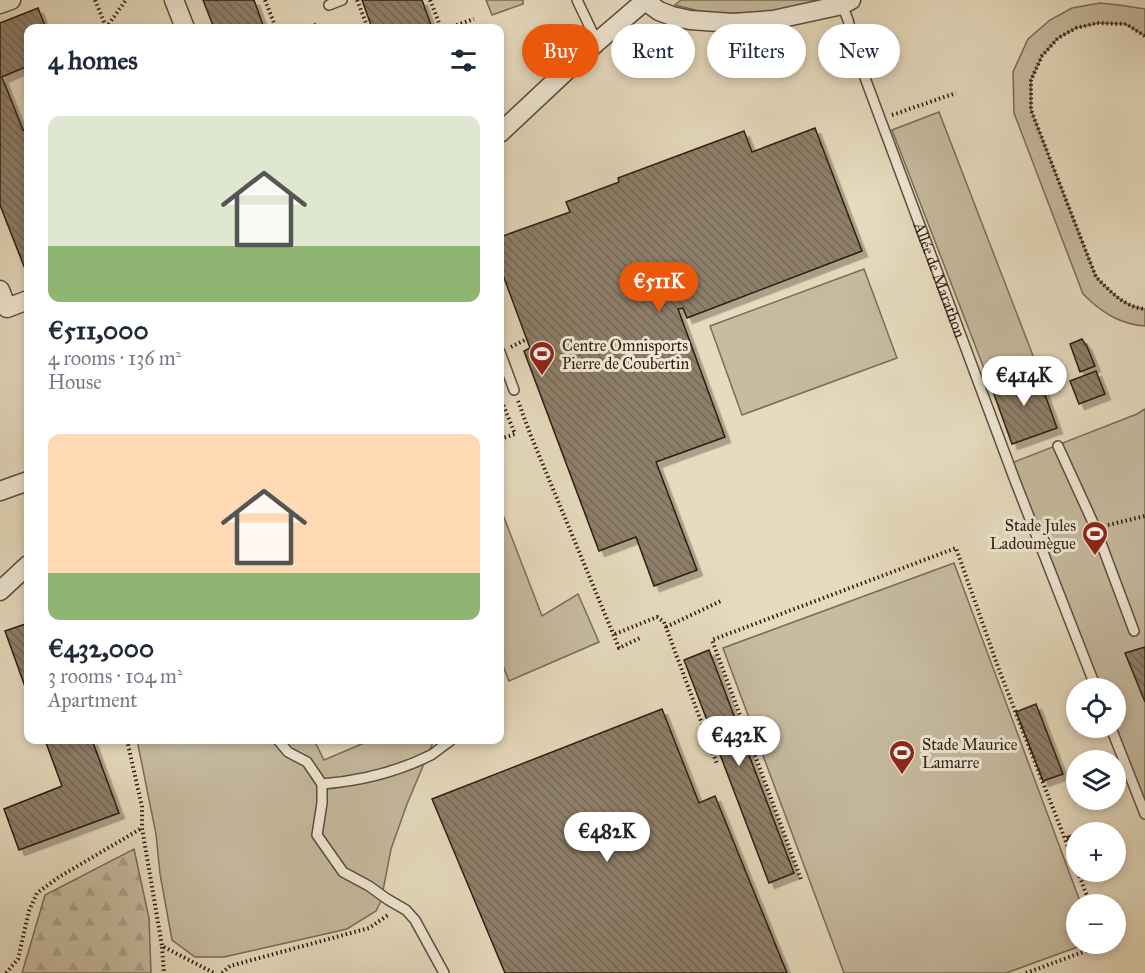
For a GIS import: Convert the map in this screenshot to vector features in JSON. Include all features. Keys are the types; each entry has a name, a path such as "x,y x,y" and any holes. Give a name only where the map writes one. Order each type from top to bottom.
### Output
{"street":[{"path":"0,4 11,0"},
{"path":"174,0 183,24"},
{"path":"599,40 645,1"},
{"name":"Allée de Marathon","path":"645,1 659,12 672,16 690,20 733,23 773,20 847,2"},
{"path":"504,128 558,78"},
{"path":"0,290 7,308 24,302"},
{"path":"0,491 24,482"},
{"path":"0,591 24,569"}],"lane":[{"path":"330,5 342,0"},
{"path":"577,0 588,24"},
{"name":"Allée de Marathon","path":"847,2 848,20 858,59 1014,478 1092,678"},
{"path":"504,363 514,390"},
{"path":"1058,446 1095,527 1134,631"},
{"path":"1116,738 1145,814"},
{"path":"281,744 288,752 307,762 322,784 316,835 343,872 406,910 415,920 444,973"},
{"path":"322,784 348,782 382,774 432,754 446,744"}],"path":[{"path":"95,0 104,24"},
{"path":"109,24 126,0"},
{"path":"265,0 274,24"},
{"path":"357,0 366,24"},
{"path":"429,0 439,24"},
{"path":"463,24 474,19"},
{"path":"1145,36 1126,24 1098,22 1076,28 1058,38 1042,56 1031,80 1031,110 1096,277 1116,298 1145,309"},
{"path":"880,119 956,93"},
{"path":"514,390 619,648 642,637"},
{"path":"504,407 515,434 504,438"},
{"path":"1095,527 1145,516"},
{"path":"801,879 712,640 956,548 998,668 1066,843"},
{"path":"666,627 723,600"},
{"path":"614,634 657,616 664,622 717,764"},
{"path":"128,744 142,807 142,828 162,946 164,973"},
{"path":"6,973 18,959 29,911 37,893 59,877 142,828"},
{"path":"222,973 230,966 369,928 387,916 396,905"},
{"path":"162,946 214,973"},
{"path":"1026,973 1078,954"}],"green space":[{"path":"486,0 523,0 523,4 492,15"},
{"path":"681,0 830,0 779,11 722,14 675,5"},
{"path":"1100,3 1145,9 1145,36 1126,24 1098,23 1076,28 1058,38 1042,56 1031,80 1031,110 1096,277 1124,302 1145,309 1145,326 1127,323 1111,316 1083,294 1014,113 1013,72 1028,39 1050,20 1072,8"},
{"path":"939,112 1037,366 990,384 892,130"},
{"path":"864,269 897,358 742,415 710,326"},
{"name":"Stade Jules Ladoumègue","path":"1145,409 1145,813 1126,766 1126,750 1120,750 1115,738 1126,738 1126,678 1092,678 1009,464"},
{"path":"504,517 542,616 578,594 599,642 509,681 504,668"},
{"name":"Stade Maurice Lamarre","path":"954,563 1066,864 1066,882 1073,882 1077,894 1066,894 1066,951 1006,973 844,973 723,648"},
{"path":"138,744 316,744 324,760 362,744 432,744 391,849 381,901 376,911 347,929 224,957 195,957 172,940 160,874 156,834"},
{"path":"134,849 149,918 151,973 22,973 45,895"}],"building":[{"path":"203,0 254,0 263,24 212,24"},
{"path":"362,0 422,0 431,24 371,24"},
{"path":"38,8 44,24 24,24 24,68 2,77 24,130 24,266 0,205 0,23"},
{"path":"815,128 862,251 687,318 683,308 678,309 725,437 656,462 697,570 654,586 636,537 599,551 524,351 530,348 504,278 504,236 570,212 566,202 619,182 618,178 744,131 752,152"},
{"path":"1082,339 1095,366 1080,372 1070,344"},
{"path":"1036,370 1057,428 1012,444 991,386"},
{"path":"1096,371 1105,394 1079,404 1070,381"},
{"path":"24,624 24,684 5,631"},
{"path":"1145,647 1145,702 1125,653"},
{"path":"709,650 794,873 769,883 684,660"},
{"path":"1036,704 1063,774 1043,781 1016,712"},
{"path":"662,709 699,803 715,796 787,973 505,973 432,799"},
{"path":"46,744 93,744 119,813 19,850 4,809 62,786"}],"place":[{"name":"Centre Omnisports Pierre de Coubertin","path":"542,377"},
{"name":"Stade Jules Ladoumègue","path":"1095,557"},
{"name":"Stade Maurice Lamarre","path":"902,776"}]}
